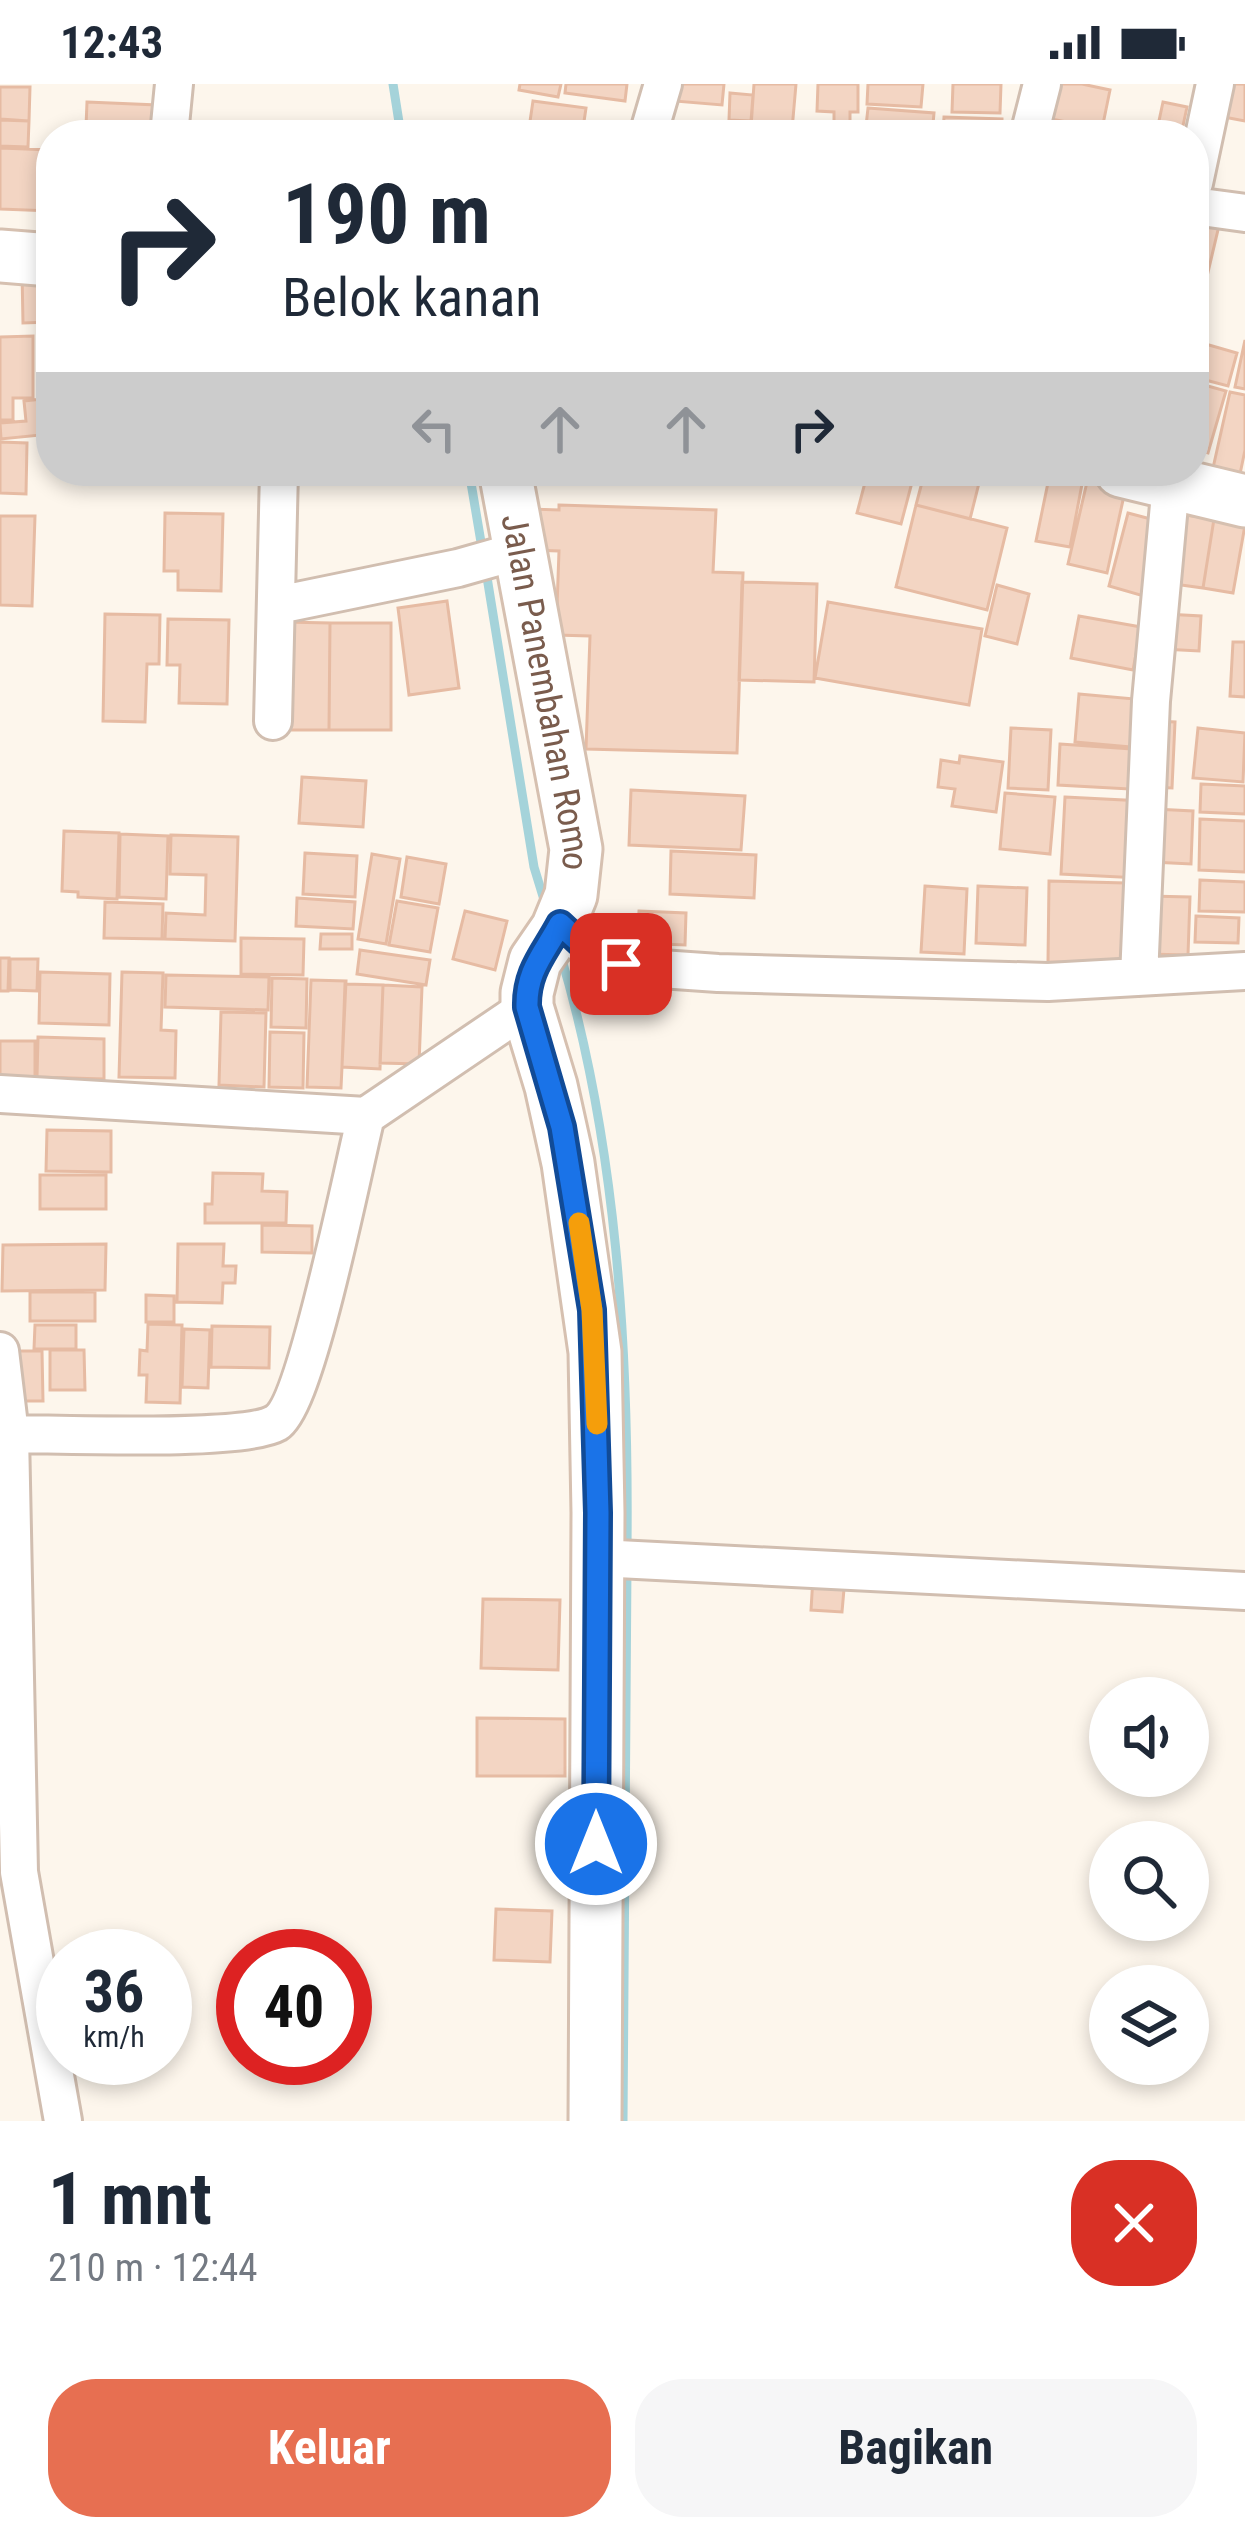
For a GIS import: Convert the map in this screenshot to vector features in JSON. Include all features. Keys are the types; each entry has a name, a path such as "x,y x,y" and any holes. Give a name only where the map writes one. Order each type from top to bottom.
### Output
{"street":[{"path":"171,120 173,84"},
{"path":"660,120 663,84"},
{"path":"1033,120 1042,84"},
{"path":"1207,120 1215,84"},
{"path":"1209,208 1245,213"},
{"path":"0,256 36,259"},
{"path":"273,721 279,486"},
{"name":"Jalan Panembahan Romo","path":"507,486 509,554 576,849 574,885 545,956"},
{"path":"1139,977 1151,701 1172,486"},
{"path":"1184,486 1245,501"},
{"path":"278,604 509,554"},
{"path":"10,1434 249,1430 282,1418 308,1354 365,1116 545,956 590,952 632,967 907,981 1048,982 1245,971"},
{"path":"545,956 562,1127 592,1310 620,1559 596,2121"},
{"path":"0,1094 365,1116"},
{"path":"0,1352 10,1434 6,1510 9,1871 63,2121"},
{"path":"620,1559 1245,1591"}],"building":[{"path":"520,84 561,84 558,97 519,90"},
{"path":"566,84 627,84 625,101 565,93"},
{"path":"675,84 724,84 722,105 674,101"},
{"path":"754,84 796,84 793,120 751,120"},
{"path":"818,84 858,84 858,112 850,112 850,120 834,120 834,112 817,111"},
{"path":"868,84 923,84 921,107 867,104"},
{"path":"953,84 1001,84 1000,113 952,112"},
{"path":"1048,84 1110,90 1104,120 1041,117"},
{"path":"1230,84 1245,84 1245,121 1224,117"},
{"path":"0,87 30,87 29,121 0,119"},
{"path":"730,93 753,95 751,120 729,120"},
{"path":"533,101 586,108 584,120 530,120"},
{"path":"87,102 157,105 156,120 86,120"},
{"path":"1163,102 1187,107 1184,120 1159,120"},
{"path":"868,108 934,113 933,120 867,120"},
{"path":"944,117 1002,119 1002,120"},
{"path":"0,120 29,121 28,147 0,146"},
{"path":"0,148 36,149 36,210 0,209"},
{"path":"1209,214 1221,217 1209,268"},
{"path":"22,271 36,271 36,323 23,323"},
{"path":"33,336 33,398 13,398 13,420 0,420 0,337"},
{"path":"1245,340 1245,389 1235,387"},
{"path":"1209,345 1237,353 1228,386 1209,381"},
{"path":"1209,386 1226,391 1209,450"},
{"path":"1230,392 1245,395 1240,474 1213,468"},
{"path":"36,400 36,436 1,439 0,423 26,421 24,401"},
{"path":"0,442 27,443 26,494 0,493"},
{"path":"864,486 911,486 901,524 857,513"},
{"path":"921,486 978,486 970,519 916,505"},
{"path":"1047,486 1082,486 1070,547 1036,541"},
{"path":"1086,486 1125,491 1107,573 1068,564"},
{"path":"559,505 716,510 713,572 743,573 737,753 586,749 590,636 556,635 559,551 530,550 531,509 559,510"},
{"path":"916,505 1007,528 987,610 896,587"},
{"path":"165,513 223,514 221,591 178,590 178,571 164,571"},
{"path":"1128,513 1166,523 1147,597 1109,586"},
{"path":"1185,515 1214,519 1203,588 1174,584"},
{"path":"0,516 35,516 32,606 0,605"},
{"path":"1214,519 1245,525 1233,593 1203,588"},
{"path":"742,582 817,584 814,682 739,680"},
{"path":"997,585 1029,594 1017,644 985,636"},
{"path":"447,601 459,688 409,695 398,608"},
{"path":"828,602 982,629 969,705 815,678"},
{"path":"105,614 160,615 159,664 147,664 145,722 103,721"},
{"path":"1165,614 1201,616 1199,651 1163,649"},
{"path":"1079,616 1141,627 1133,670 1071,658"},
{"path":"168,619 229,620 227,704 179,703 180,665 167,665"},
{"path":"284,622 330,623 329,730 283,730"},
{"path":"330,623 391,623 391,730 329,730"},
{"path":"1233,642 1245,642 1245,697 1230,696"},
{"path":"1079,694 1146,700 1142,748 1075,742"},
{"path":"1155,721 1175,722 1172,788 1152,787"},
{"path":"1011,728 1051,730 1048,790 1008,788"},
{"path":"1198,728 1245,733 1243,782 1193,778"},
{"path":"1060,744 1132,749 1129,789 1058,785"},
{"path":"960,756 1003,762 996,812 952,806 955,789 938,787 941,760 959,763"},
{"path":"302,777 366,781 363,827 299,823"},
{"path":"1201,784 1245,786 1245,814 1200,812"},
{"path":"631,790 745,796 741,850 629,845"},
{"path":"1005,793 1055,797 1050,854 1000,849"},
{"path":"1065,797 1143,801 1139,878 1061,874"},
{"path":"1154,809 1193,811 1191,864 1152,862"},
{"path":"1200,819 1245,821 1245,872 1199,870"},
{"path":"64,831 119,833 117,899 78,897 78,892 62,891"},
{"path":"120,834 168,836 166,899 119,897"},
{"path":"171,835 238,837 235,941 165,939 166,913 205,915 206,875 170,874"},
{"path":"671,851 756,855 754,898 670,894"},
{"path":"305,853 357,856 355,897 303,894"},
{"path":"372,854 400,859 386,944 358,939"},
{"path":"407,857 446,864 439,904 401,897"},
{"path":"1200,880 1245,882 1245,912 1199,911"},
{"path":"1049,881 1125,883 1124,963 1048,962"},
{"path":"925,886 967,889 964,954 921,952"},
{"path":"978,886 1027,888 1025,945 976,943"},
{"path":"1148,896 1190,897 1188,955 1146,954"},
{"path":"297,898 355,902 353,929 296,926"},
{"path":"397,901 438,908 430,952 389,945"},
{"path":"105,902 163,904 162,939 104,938"},
{"path":"465,911 507,921 495,970 453,959"},
{"path":"639,911 686,913 685,945 637,943"},
{"path":"1196,916 1239,918 1238,943 1195,942"},
{"path":"321,934 352,934 352,949 320,949"},
{"path":"241,938 304,939 303,975 241,974"},
{"path":"360,950 430,960 426,985 357,974"},
{"path":"0,958 9,958 8,991 0,991"},
{"path":"10,959 38,959 37,991 10,990"},
{"path":"40,972 110,974 109,1025 39,1023"},
{"path":"122,972 163,973 161,1030 176,1031 175,1078 119,1077"},
{"path":"166,975 269,977 268,1010 165,1007"},
{"path":"272,978 307,979 306,1028 271,1027"},
{"path":"311,980 346,981 341,1088 307,1087"},
{"path":"345,984 383,985 380,1069 342,1067"},
{"path":"383,985 422,987 419,1064 380,1063"},
{"path":"221,1012 266,1013 264,1087 219,1085"},
{"path":"270,1032 304,1033 303,1088 269,1087"},
{"path":"38,1037 104,1039 104,1079 37,1077"},
{"path":"0,1041 35,1041 35,1079 0,1078"},
{"path":"47,1130 111,1131 111,1172 46,1171"},
{"path":"213,1173 263,1174 262,1191 287,1192 286,1223 205,1223 205,1204 212,1204"},
{"path":"40,1175 106,1175 106,1209 40,1209"},
{"path":"262,1225 312,1226 312,1253 262,1252"},
{"path":"106,1244 105,1290 2,1291 3,1245"},
{"path":"178,1244 224,1244 223,1266 236,1266 235,1283 223,1283 222,1303 177,1302"},
{"path":"30,1292 95,1292 95,1321 30,1321"},
{"path":"146,1295 174,1296 174,1322 146,1322"},
{"path":"148,1324 182,1325 180,1403 146,1402 147,1375 139,1375 140,1350 147,1351"},
{"path":"35,1325 76,1325 76,1349 34,1349"},
{"path":"212,1326 270,1327 269,1368 211,1367"},
{"path":"184,1329 210,1330 208,1388 182,1387"},
{"path":"50,1350 84,1350 85,1390 50,1390"},
{"path":"4,1351 42,1351 43,1401 23,1401"},
{"path":"813,1577 845,1578 842,1612 811,1610"},
{"path":"483,1599 560,1600 558,1670 481,1668"},
{"path":"477,1718 565,1719 565,1776 477,1776"},
{"path":"496,1909 552,1911 550,1962 494,1960"}],"waterway":[{"path":"393,84 399,120"},
{"path":"472,486 483,554"},
{"path":"486,571 534,867 545,903"},
{"path":"560,953 595,1098 616,1248 627,1549"},
{"path":"623,2121 627,1565"}],"slow traffic":[{"path":"579,1223 592,1310 597,1424"}],"route":[{"path":"596,1844 598,1513 592,1310 562,1127 526,993 535,961 560,924 590,952 621,964"}]}
